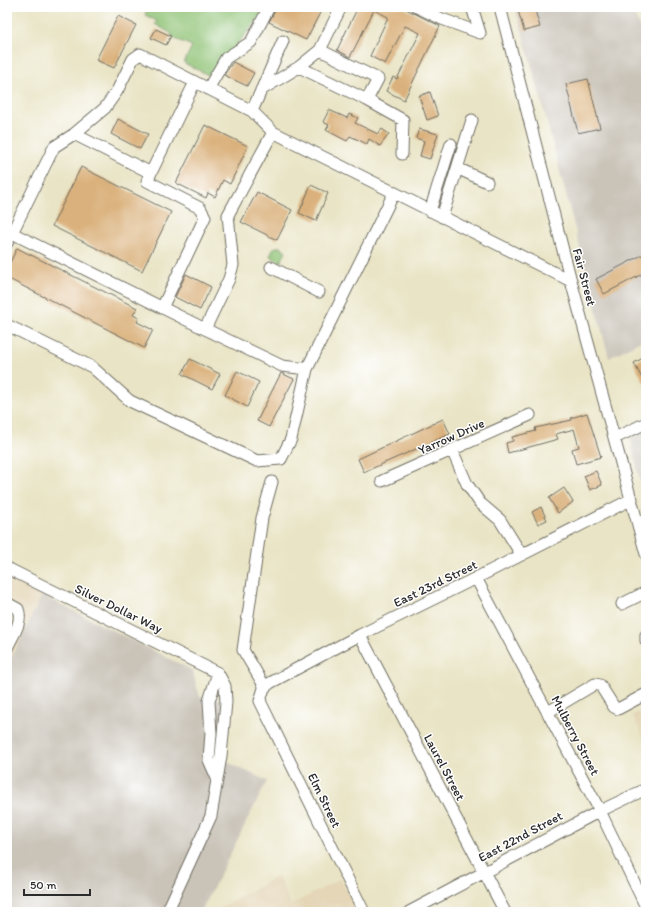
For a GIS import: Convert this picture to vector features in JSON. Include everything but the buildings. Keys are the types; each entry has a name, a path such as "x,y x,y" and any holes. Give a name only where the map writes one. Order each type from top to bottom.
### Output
{"street":[{"path":"208,89 226,58 251,42 269,7"},
{"path":"261,90 299,67 320,50 341,7"},
{"path":"417,7 442,19 480,33 472,7"},
{"name":"Fair Street","path":"500,7 571,281 646,554"},
{"path":"252,111 283,41"},
{"path":"320,50 378,79 368,100"},
{"path":"7,243 54,147 74,134 105,108 117,92 133,59 140,54 252,111 273,132 571,281"},
{"path":"299,67 368,100 403,120 402,154"},
{"path":"162,308 204,217 200,208 147,181 195,82"},
{"path":"442,217 472,120"},
{"path":"205,328 229,279 233,265 228,215 273,132"},
{"path":"74,134 151,173"},
{"path":"430,211 451,144"},
{"path":"457,168 486,182"},
{"path":"7,325 92,368 130,401 257,461 281,459 291,439 307,369 394,193"},
{"path":"12,233 282,366 307,369"},
{"path":"271,267 319,292"},
{"name":"Yarrow Drive","path":"382,481 530,415"},
{"path":"615,438 646,423"},
{"path":"452,450 467,484 480,503 500,520 521,554"},
{"path":"265,687 243,650 262,518 272,482"},
{"name":"East 23rd Street","path":"265,687 360,635 632,499"},
{"name":"Silver Dollar Way","path":"7,568 218,673"},
{"name":"Mulberry Street","path":"476,578 600,811 646,907"},
{"path":"622,604 646,592"},
{"path":"7,603 18,609 20,615 19,623 7,648"},
{"name":"Laurel Street","path":"360,635 505,912"},
{"path":"646,635 646,641"},
{"path":"217,778 209,760 211,733 209,701 218,673"},
{"path":"169,910 211,816 226,702 225,686 218,673"},
{"path":"548,712 595,684 600,685 614,707 618,709 646,694"},
{"name":"Elm Street","path":"265,687 260,701 360,910"},
{"name":"East 22nd Street","path":"409,912 484,871 646,789"}],"path":[{"path":"638,7 646,26"}],"shaded area":[{"path":"515,7 630,7 646,39 646,338 609,358 536,81"},
{"path":"646,430 646,508 630,437"},
{"path":"7,578 42,595 7,667"},
{"path":"42,595 192,670 200,697 228,700 223,760 267,781 201,912 7,912 7,667"},
{"path":"646,709 646,742 632,715"},
{"path":"278,876 291,905 340,879 358,912 213,912"}],"green space":[{"path":"148,7 264,7 259,18 210,76 184,63 192,46 171,37 172,34 155,24 157,21 145,15"},
{"path":"280,247 286,251 281,262 270,256 274,248"}]}
